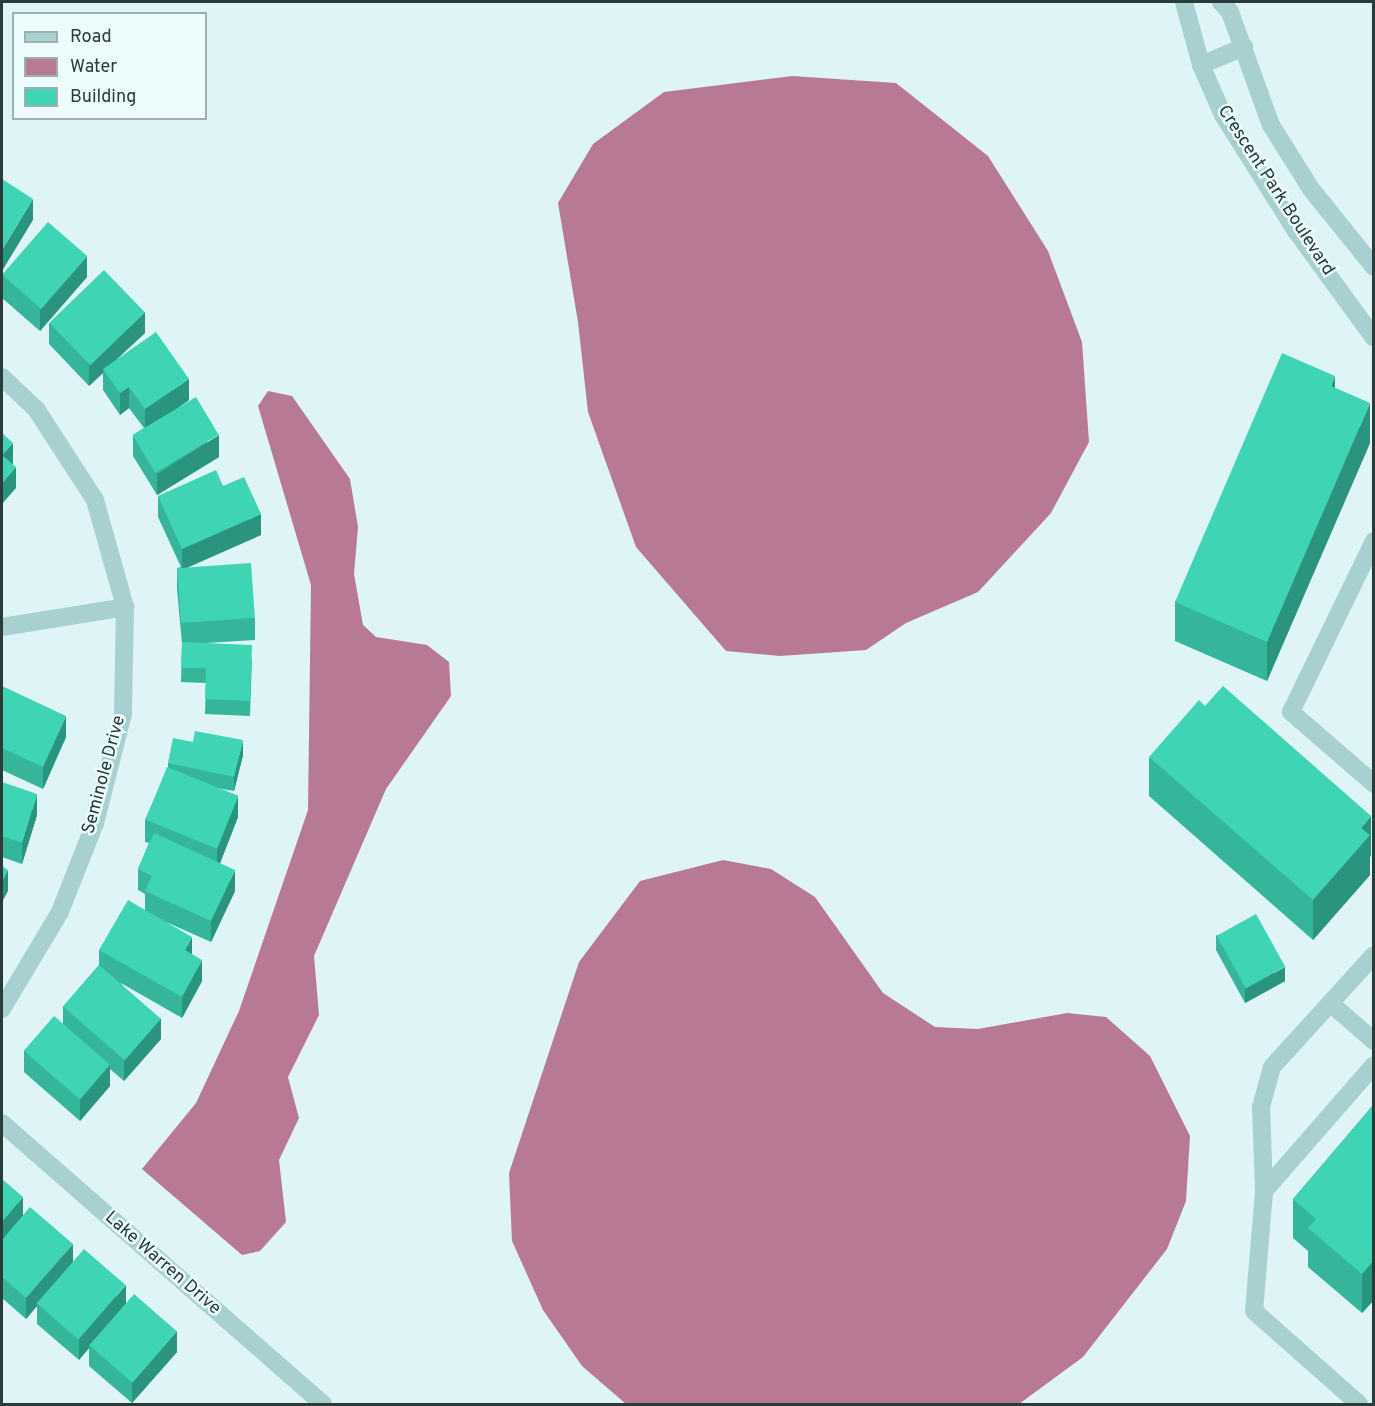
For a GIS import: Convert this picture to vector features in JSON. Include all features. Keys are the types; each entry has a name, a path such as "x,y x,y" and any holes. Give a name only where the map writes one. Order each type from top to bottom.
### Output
{"street":[{"name":"Crescent Park Boulevard","path":"1184,2 1201,64 1223,115 1296,231 1374,338"},
{"name":"Crescent Park Boulevard","path":"1221,2 1230,12 1271,125 1311,189 1374,267"},
{"path":"1201,64 1244,47"},
{"name":"Seminole Drive","path":"2,376 36,409 95,500 125,607 123,714 95,823 60,912 2,1009"},
{"path":"1374,541 1291,712 1374,784"},
{"path":"2,627 125,607"},
{"path":"1359,1404 1254,1311 1264,1191 1261,1107 1272,1067 1374,955"},
{"path":"1330,1003 1374,1041"},
{"path":"1264,1191 1374,1065"},
{"name":"Lake Warren Drive","path":"2,1123 323,1404"}],"water":[{"path":"792,76 896,83 988,156 1048,251 1082,342 1089,442 1051,513 978,592 906,623 866,650 780,656 726,651 636,547 588,412 578,322 558,203 593,144 664,92"},
{"path":"268,391 292,396 350,479 358,527 354,574 363,625 376,637 427,645 449,662 451,696 386,789 314,956 319,1015 288,1077 299,1118 279,1160 286,1222 260,1251 242,1255 142,1169 196,1103 239,1011 308,810 311,585 258,406"},
{"path":"723,860 771,869 815,897 883,993 935,1027 978,1029 1067,1013 1106,1017 1150,1056 1190,1136 1186,1201 1167,1249 1083,1357 1019,1404 626,1404 582,1366 543,1310 512,1241 509,1173 579,962 640,881"}],"building":[{"path":"2,179 33,199 2,250"},
{"path":"48,222 87,256 41,309 2,275"},
{"path":"104,270 145,312 90,365 49,323"},
{"path":"156,332 189,379 145,409 129,387 120,393 103,369"},
{"path":"1282,353 1335,376 1331,386 1370,403 1267,642 1175,602"},
{"path":"196,397 219,435 155,473 133,435"},
{"path":"2,433 13,443 2,455"},
{"path":"2,455 16,467 2,483"},
{"path":"216,470 223,486 244,477 261,514 182,549 158,496"},
{"path":"251,563 255,618 181,623 177,568"},
{"path":"182,642 252,645 250,701 205,699 206,668 181,668"},
{"path":"2,686 66,716 43,767 2,748"},
{"path":"1223,686 1371,816 1361,828 1370,835 1313,900 1149,757 1199,700 1205,706"},
{"path":"195,731 243,740 234,777 168,763 173,738 193,742"},
{"path":"167,767 238,796 217,849 146,820"},
{"path":"2,782 37,794 22,843 2,836"},
{"path":"154,833 235,870 211,921 145,891 152,876 138,869"},
{"path":"2,866 8,870 2,881"},
{"path":"128,900 192,937 185,950 202,960 182,997 99,950"},
{"path":"1256,914 1285,966 1246,988 1217,936"},
{"path":"99,965 161,1019 125,1060 63,1007"},
{"path":"54,1016 110,1065 80,1099 24,1051"},
{"path":"1374,1104 1374,1260 1362,1274 1308,1228 1316,1219 1293,1199"},
{"path":"2,1179 23,1197 2,1222"},
{"path":"30,1207 73,1244 26,1298 2,1277 2,1240"},
{"path":"84,1249 126,1285 78,1339 37,1303"},
{"path":"134,1294 177,1331 132,1383 89,1345"}]}
